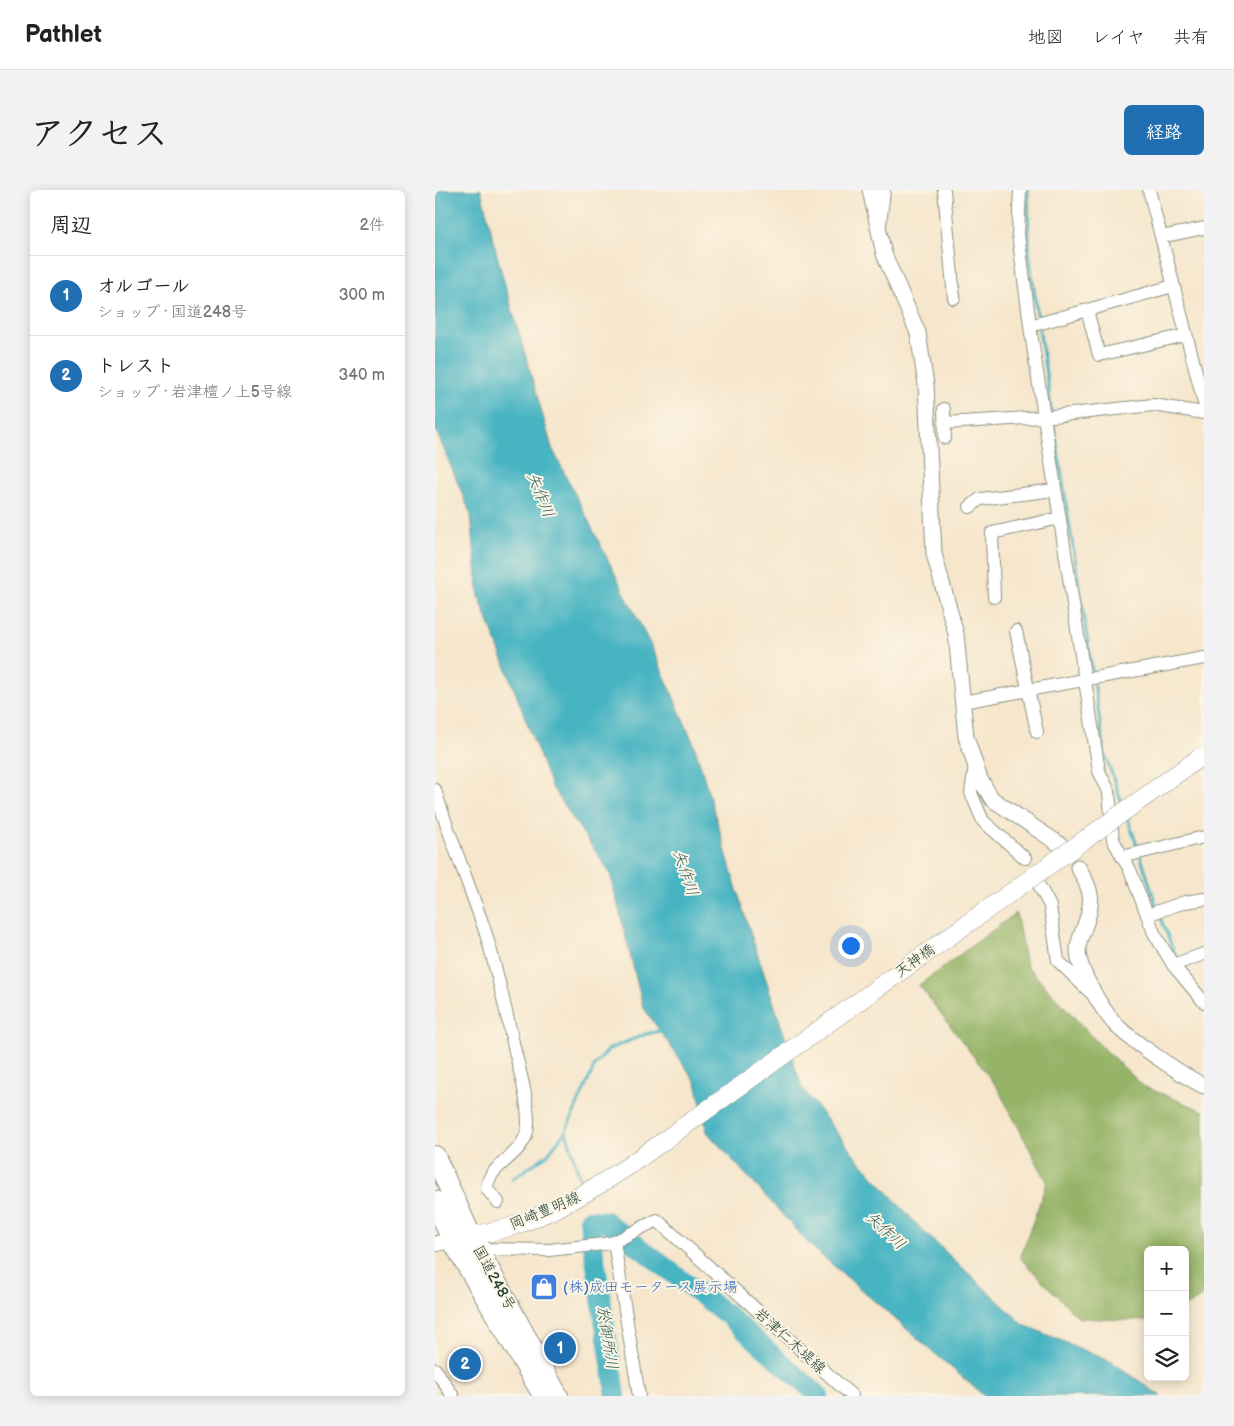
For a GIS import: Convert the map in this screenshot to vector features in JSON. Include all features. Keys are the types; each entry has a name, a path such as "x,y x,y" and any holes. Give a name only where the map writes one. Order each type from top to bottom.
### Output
{"highway":[{"name":"国道248号","path":"435,1156 453,1240 558,1396"},
{"name":"国道248号","path":"435,1201 453,1240 543,1396"}],"main road":[{"name":"天神橋","path":"630,1165 1202,757"},
{"name":"岡崎豊明線","path":"453,1240 509,1227 556,1209 630,1165"}],"street":[{"path":"870,190 884,254 918,333 926,385 934,554 956,634 966,737 980,779 992,799 1062,846"},
{"path":"879,230 884,190"},
{"path":"944,190 954,298"},
{"path":"1020,190 1018,234 1030,326 1099,771 1109,792 1113,840 1122,856 1154,933 1173,965 1204,1002"},
{"path":"1149,190 1186,335 1201,382 1204,403"},
{"path":"1161,237 1204,228"},
{"path":"1030,326 1173,286"},
{"path":"1087,310 1099,355 1186,335"},
{"path":"944,423 1044,417 1153,405 1204,413"},
{"path":"944,409 945,438"},
{"path":"970,507 980,499 1055,490"},
{"path":"994,597 992,534 1060,518"},
{"path":"1016,631 1037,732"},
{"path":"963,702 1204,658"},
{"path":"975,763 971,793 983,821 1025,858"},
{"path":"435,790 485,932 499,982 524,1096 528,1124 526,1136 516,1153 490,1175 487,1185 487,1189 498,1202"},
{"path":"1122,856 1204,837"},
{"path":"1078,868 1088,884 1091,898 1090,913 1078,949 1080,964 1098,998 1116,1024 1204,1086"},
{"path":"1040,887 1049,906 1058,962 1098,998"},
{"path":"1147,915 1185,902 1204,899"},
{"path":"1173,965 1204,954"},
{"name":"岩津仁木堤線","path":"609,1243 657,1220 852,1396"},
{"path":"453,1240 487,1249 549,1250 609,1243 639,1396"},
{"path":"435,1369 453,1396"}],"green space":[{"path":"1016,913 1026,965 1096,1041 1143,1086 1204,1111 1204,1296 1189,1305 1189,1246 1144,1246 1144,1321 1079,1318 1020,1258 1047,1182 997,1087 919,985"}],"water":[{"name":"矢作川","path":"435,190 481,190 500,267 552,448 654,652 695,747 743,910 802,1088 857,1158 921,1229 1024,1325 1112,1362 1161,1396 984,1396 812,1247 707,1132 696,1082 643,1007 610,873 551,786 479,597 471,515 435,428"}],"waterway":[{"path":"1028,190 1029,253 1038,319"},
{"path":"1039,328 1052,413"},
{"path":"1053,419 1093,675"},
{"path":"1094,681 1104,751 1123,806"},
{"path":"1127,817 1139,851"},
{"path":"1141,857 1157,908"},
{"path":"1159,914 1177,959"},
{"path":"580,1179 566,1131 595,1065 609,1049 646,1034 664,1030"},
{"path":"512,1179 547,1155 566,1131"},
{"path":"588,1212 589,1220"},
{"name":"於御所川","path":"616,1396 589,1220 605,1221 726,1314 819,1396"}],"place":[{"name":"(株)成田モータース展示場","path":"544,1287"},
{"name":"オルゴール","path":"560,1348"},
{"name":"トレスト","path":"465,1364"}]}
